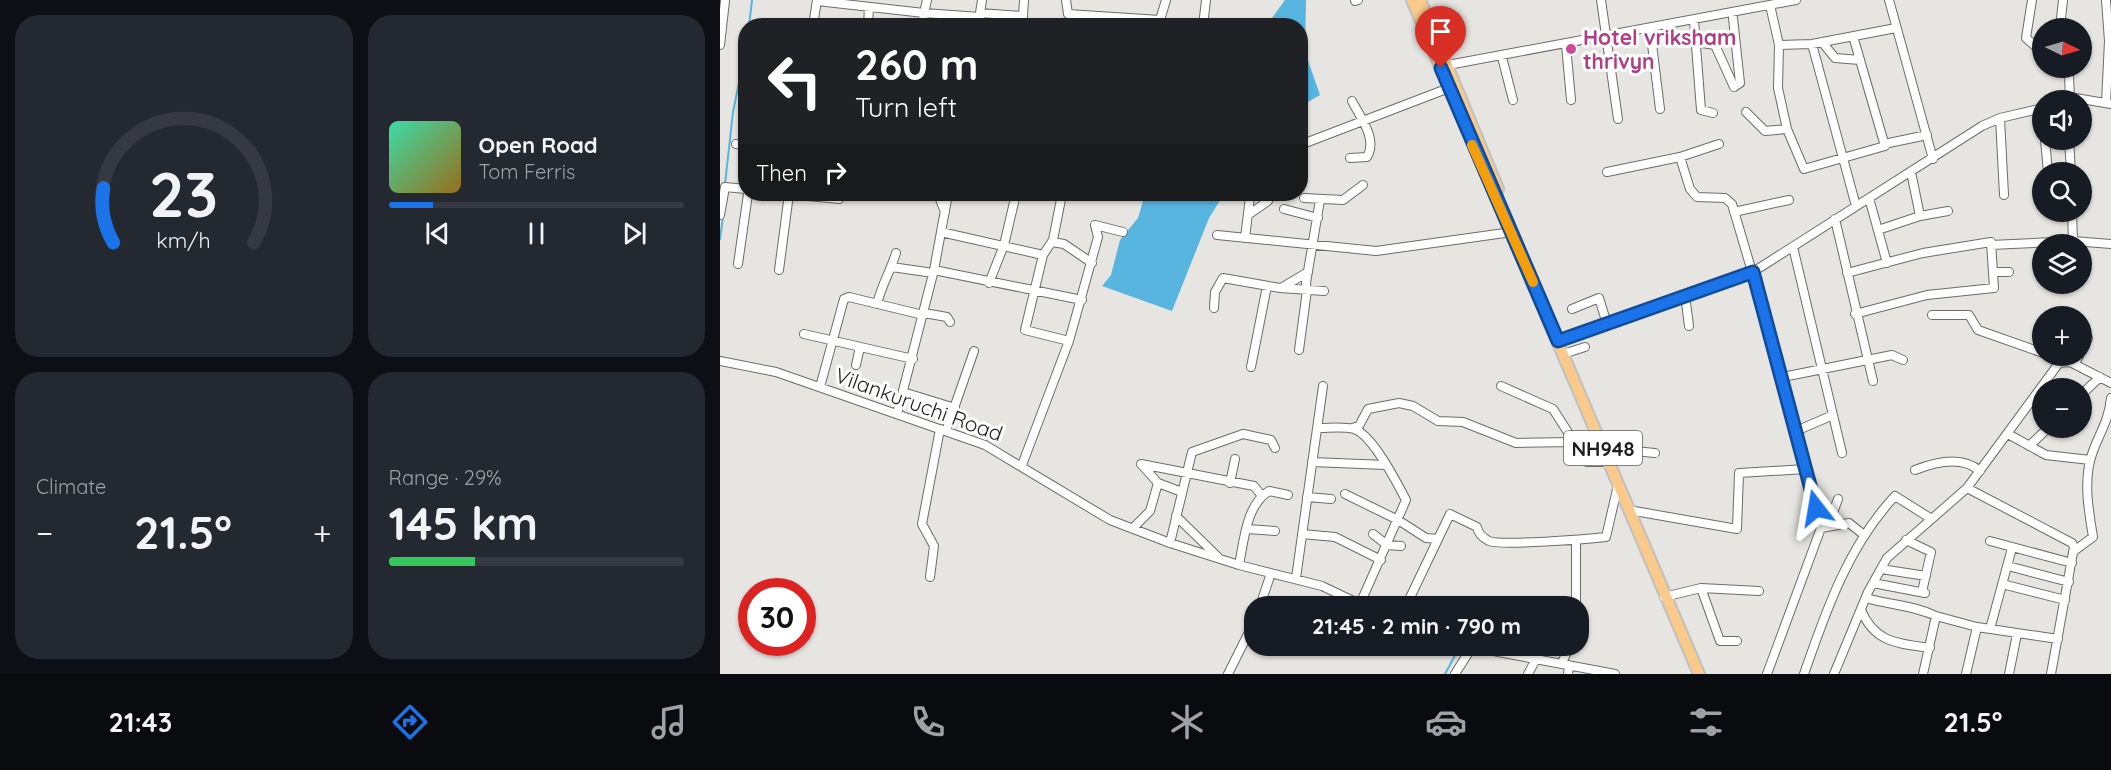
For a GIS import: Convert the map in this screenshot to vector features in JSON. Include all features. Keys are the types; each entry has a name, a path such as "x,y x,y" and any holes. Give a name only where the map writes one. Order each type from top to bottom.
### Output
{"highway":[{"name":"NH948","path":"1412,0 1512,232 1664,597 1699,674"},
{"name":"NH948","path":"1420,0 1494,176 1507,221"}],"street":[{"path":"923,18 927,0"},
{"path":"816,18 817,1 980,17 982,0"},
{"path":"980,13 1023,16 1024,0"},
{"path":"1066,0 1068,14 1102,18"},
{"path":"1161,18 1166,0"},
{"path":"1204,18 1206,0"},
{"path":"1601,0 1618,119"},
{"path":"1448,65 1502,57 1796,0"},
{"path":"1889,0 1933,159"},
{"path":"2032,0 2026,38 2032,43"},
{"path":"2061,18 2063,0"},
{"path":"2092,102 2108,104 2109,41 2106,0"},
{"path":"720,45 724,1"},
{"path":"1770,5 1779,45 1778,88 1786,129 1804,169 1843,160 1885,146 1884,144 1927,135"},
{"path":"868,18 869,7"},
{"path":"1696,42 1715,45 1734,87 1740,84 1733,18"},
{"path":"1694,20 1701,110 1713,113"},
{"path":"1650,28 1660,109"},
{"path":"1779,45 1812,44 1896,28"},
{"path":"1853,36 1884,144"},
{"path":"1822,42 1835,58 1860,60"},
{"path":"1812,44 1856,206"},
{"path":"1566,45 1571,100"},
{"path":"1502,57 1513,100"},
{"path":"1308,142 1449,88"},
{"path":"1350,158 1367,157 1370,152 1370,136 1352,101"},
{"path":"1558,341 1753,272 1982,126 2000,118 2032,111"},
{"path":"1746,112 1766,131 1786,129"},
{"path":"2000,118 2004,195"},
{"path":"1607,172 1680,157 1719,144"},
{"path":"1680,157 1690,189 1697,198 1725,198 1732,204 1783,377 1806,469 1825,527"},
{"path":"1911,172 1920,216"},
{"path":"1308,198 1342,200 1363,185"},
{"path":"720,214 727,187 738,188"},
{"path":"1869,198 1887,263"},
{"path":"1299,351 1308,272 1320,200"},
{"path":"1734,212 1789,200"},
{"path":"738,264 747,201"},
{"path":"779,270 788,201"},
{"path":"941,201 946,213"},
{"path":"897,414 934,272 947,201"},
{"path":"989,283 1004,245 1014,201"},
{"path":"1061,201 1052,242 1042,255 1025,330 1069,341"},
{"path":"1245,238 1250,201"},
{"path":"1248,215 1268,201"},
{"path":"1284,209 1318,218"},
{"path":"1878,230 1920,216 1948,211"},
{"path":"1835,219 1855,314 1873,381"},
{"path":"1022,465 1083,300 1098,237 1095,225 1123,232"},
{"path":"941,232 1042,255"},
{"path":"1217,236 1376,251 1512,232"},
{"path":"1052,242 1064,244 1092,264"},
{"path":"1847,273 1923,253 1991,242 1991,245 2032,243"},
{"path":"2092,242 2111,244"},
{"path":"1855,314 1927,295 1994,288 1991,245"},
{"path":"1793,247 1842,453"},
{"path":"877,304 882,280 892,267 897,253"},
{"path":"892,267 934,272 1083,300"},
{"path":"1280,288 1308,272"},
{"path":"1993,272 2010,272"},
{"path":"1214,308 1215,292 1223,278 1280,288 1324,291"},
{"path":"1251,367 1267,286"},
{"path":"1685,295 1689,326"},
{"path":"820,387 844,298 947,317 950,322"},
{"path":"1572,309 1599,298 1607,324"},
{"path":"1932,315 1969,315 1978,330 2032,349"},
{"path":"804,333 912,359"},
{"path":"856,365 860,347"},
{"path":"1563,354 1585,347"},
{"path":"930,577 934,546 922,524 943,430 955,408 974,351"},
{"path":"1783,377 1892,355 1903,360"},
{"name":"Vilankuruchi Road","path":"720,361 776,372 985,445 1022,465 1110,520 1220,560 1296,578 1322,586 1343,596"},
{"path":"1834,674 1866,598 1887,558 1967,488 2048,376 2058,366"},
{"path":"2078,366 2111,382"},
{"path":"2092,385 2100,377"},
{"path":"1296,578 1323,386"},
{"path":"1501,386 1553,409 1587,462 1608,462"},
{"path":"903,392 955,408"},
{"path":"2074,551 2093,537 2086,488 2090,460 2109,425 2111,398"},
{"path":"1317,428 1359,426 1368,409 1398,403 1413,406 1438,421 1463,422 1516,443 1573,441"},
{"path":"1796,431 1833,415"},
{"path":"1352,428 1360,432 1386,465 1406,500 1366,596"},
{"path":"1170,543 1192,452 1243,434 1271,440 1275,448"},
{"path":"2008,434 2046,455 2090,460"},
{"path":"2029,446 2037,438"},
{"path":"1603,448 1655,453"},
{"path":"1230,483 1235,459"},
{"path":"1915,470 1937,461 1972,464 1980,471"},
{"path":"1312,462 1386,465"},
{"path":"1182,492 1158,483 1141,464 1254,486 1262,496"},
{"path":"1629,510 1737,528 1739,473 1806,469"},
{"path":"1133,528 1150,511 1158,483"},
{"path":"1411,596 1450,514 1477,527 1478,532 1490,541 1576,541 1606,537 1618,485"},
{"path":"1967,488 2072,543 2074,551 2051,674"},
{"path":"1239,566 1251,512 1262,496 1269,491 1288,495"},
{"path":"1345,494 1398,520 1426,538 1438,538"},
{"path":"1804,674 1828,607 1876,516 1895,496 1930,518"},
{"path":"1307,497 1330,499"},
{"path":"1767,674 1838,499"},
{"path":"1176,516 1220,560"},
{"path":"1825,527 1850,523 1864,535"},
{"path":"1247,529 1275,531"},
{"path":"1302,534 1335,537 1381,560"},
{"path":"1373,534 1387,545 1401,546"},
{"path":"1873,584 1924,593 1931,552 1906,540"},
{"path":"1576,541 1576,596"},
{"path":"1990,541 2072,563"},
{"path":"1990,629 2012,548"},
{"path":"2008,566 2069,582"},
{"path":"1881,569 1926,576"},
{"path":"1263,596 1271,573"},
{"path":"2002,584 2065,600"},
{"path":"1701,588 1720,641 1737,641"},
{"path":"1664,597 1701,588 1759,591"},
{"path":"1866,598 1891,605 1917,607 1936,616 1977,627 2058,639"},
{"path":"1861,610 1867,625 1888,641 1930,648"},
{"path":"1923,674 1936,616"},
{"path":"1966,674 1977,627"},
{"path":"2008,674 2018,634"},
{"path":"1228,674 1244,642"},
{"path":"1455,674 1466,656"},
{"path":"1520,656 1613,674"},
{"path":"1568,656 1566,664 1568,674"},
{"path":"1528,674 1536,659"}],"water":[{"path":"1285,0 1306,0 1306,18 1272,18"},
{"path":"1308,61 1320,95 1308,102"},
{"path":"1143,201 1220,201 1209,218 1172,311 1102,286 1111,275 1120,240 1138,218"}],"waterway":[{"path":"750,18 752,0"},
{"path":"725,184 738,87"},
{"path":"720,239 723,217"},
{"path":"1445,674 1455,656"}],"slow traffic":[{"path":"1472,145 1533,282"}],"place":[{"name":"Hotel vriksham thrivyn","path":"1571,49"}],"route":[{"path":"1441,68 1472,145 1558,341 1753,272 1783,377 1816,508"}]}
